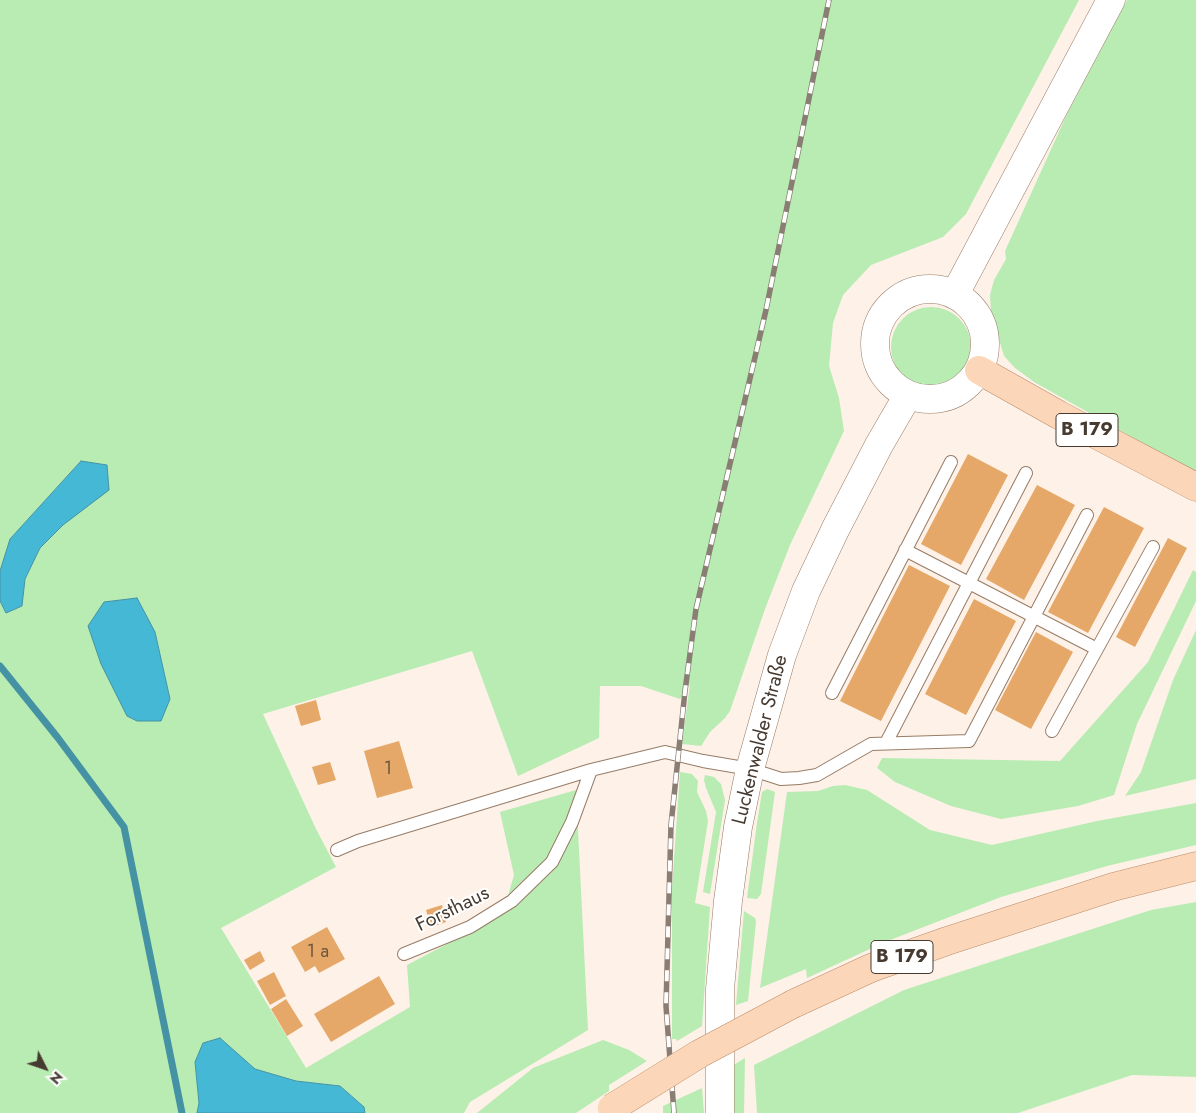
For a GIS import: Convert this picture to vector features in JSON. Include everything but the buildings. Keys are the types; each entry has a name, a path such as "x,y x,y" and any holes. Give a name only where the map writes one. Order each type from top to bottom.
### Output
{"main road":[{"path":"955,294 1112,0"},
{"path":"938,289 955,294 969,304 980,319 985,336 985,354 979,370 970,384 956,394 940,399 923,400 908,395 893,385 882,372 876,355 875,338 880,321 890,306 904,296 920,290 938,289"},
{"name":"B 179","path":"979,370 1059,415 1196,487"},
{"name":"Luckenwalder Straße","path":"720,1113 720,989 728,901 738,827 750,770 782,655 806,591 879,445 908,395"},
{"name":"B 179","path":"608,1110 700,1054 793,1004 871,968 1113,887 1196,866"}],"lane":[{"path":"832,693 951,462"},
{"path":"886,743 1026,473"},
{"path":"336,850 375,835 591,770 665,752 703,762 750,770 781,779 817,775 871,744 969,741 1088,515"},
{"path":"1052,731 1153,547"},
{"path":"905,550 1097,650"},
{"name":"Forsthaus","path":"404,954 470,927 512,901 552,862 572,822 591,770"}],"green space":[{"path":"0,0 1079,0 966,214 943,237 871,265 843,295 833,323 829,366 839,398 844,431 790,545 765,609 730,711 710,732 701,746 682,744 690,684 680,699 641,686 600,686 599,738 518,776 472,651 263,714 316,829 336,867 221,928 306,1068 410,1007 407,965 468,933 507,899 514,875 500,812 576,790 588,1030 470,1102 464,1113 365,1113 364,1107 340,1086 296,1081 255,1069 220,1039 195,1062 199,1103 197,1113 0,1113 0,601 6,613 22,606 25,579 40,548 63,525 107,465 81,461 10,539 0,571","holes":["104,602 155,632 170,699"]},
{"path":"1127,0 1196,0 1196,473 1034,382 1015,368 1004,356 991,312 990,295 994,280 1006,259 1005,251 1067,114"},
{"path":"931,307 946,310 959,319 968,332 971,347 968,362 959,375 946,384 931,387 916,384 903,375 894,362 891,347 894,332 903,319 916,310"},
{"path":"1193,570 1196,572 1196,601 1137,724 1114,795 1078,806 1001,819 951,806 895,782 877,768 882,758 1060,761 1148,662"},
{"path":"1196,630 1196,779 1125,796 1141,772 1173,680"},
{"path":"680,772 692,774 698,781 697,792 706,811 708,821 695,903 710,907 702,1026 677,1041 672,1039 672,888"},
{"path":"705,775 714,777 721,784 725,800 710,894 703,892 716,812 706,788"},
{"path":"845,785 867,790 930,830 992,845 1097,821 1196,803 1196,845 1107,866 1001,897 885,942 807,978 806,969 760,988 787,792 818,791 833,786"},
{"path":"767,789 775,792 761,894 757,899 747,898 762,792"},
{"path":"1196,902 1196,1077 1132,1075 1018,1113 757,1113 754,1065 904,990 1151,910"},
{"path":"744,911 755,918 756,922 748,1001 736,1005"},
{"path":"603,1040 629,1050 647,1061 609,1085 609,1091 576,1113 477,1113 533,1068"},
{"path":"745,1058 744,1113 732,1113 732,1066"},
{"path":"702,1088 704,1113 663,1113 663,1106"}],"water":[{"path":"81,461 107,465 109,490 63,525 40,548 25,579 22,606 6,613 0,601 0,571 10,539"},
{"path":"137,598 155,632 170,699 161,721 137,721 127,716 101,664 88,626 104,602"},
{"path":"220,1038 255,1069 296,1081 340,1086 364,1107 365,1113 197,1113 199,1103 195,1062 203,1043"}],"waterway":[{"path":"0,666 58,738 124,827 182,1113"}],"railway":[{"path":"674,1113 666,1006 671,825 696,609 766,310 829,0"}]}
